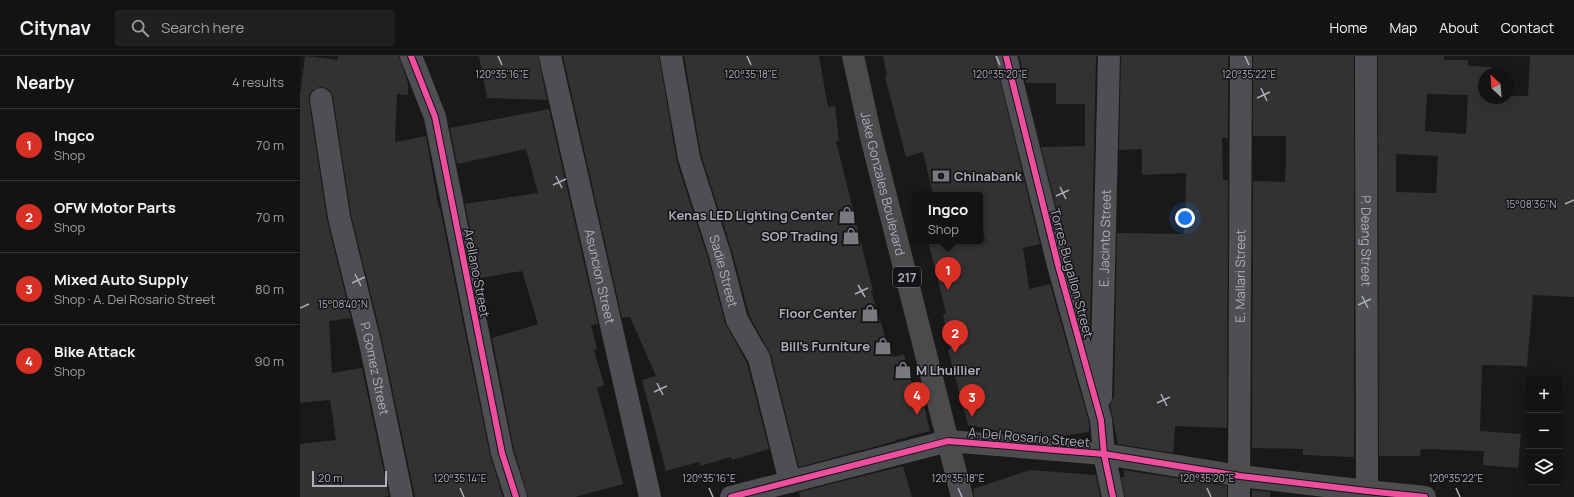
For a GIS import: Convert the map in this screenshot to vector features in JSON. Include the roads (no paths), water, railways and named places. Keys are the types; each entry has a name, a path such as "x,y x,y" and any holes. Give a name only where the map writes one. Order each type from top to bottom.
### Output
{"main road":[{"name":"Jake Gonzales Boulevard","path":"853,56 871,137 962,497"}],"street":[{"name":"Arellano Street","path":"411,56 435,117 502,453 516,497"},
{"name":"Asuncion Street","path":"550,56 650,497"},
{"name":"Sadie Street","path":"671,56 689,158 720,255 737,320 759,358 790,482"},
{"name":"Torres Bugallon Street","path":"1006,56 1058,265 1100,420 1104,454 1113,497"},
{"name":"E. Jacinto Street","path":"1100,420 1109,56"},
{"name":"E. Mallari Street","path":"1239,497 1241,56"},
{"name":"P. Deang Street","path":"1366,56 1367,494"},
{"name":"P. Gomez Street","path":"321,99 339,217 370,343 402,497"},
{"name":"A. Del Rosario Street","path":"731,497 948,441 1104,454 1240,476 1367,494 1425,497"}],"place":[{"name":"Chinabank","path":"941,176"},
{"name":"Kenas LED Lighting Center","path":"847,215"},
{"name":"SOP Trading","path":"851,236"},
{"name":"Ingco","path":"948,290"},
{"name":"Floor Center","path":"870,313"},
{"name":"Bill's Furniture","path":"883,346"},
{"name":"OFW Motor Parts","path":"955,353"},
{"name":"M Lhuillier","path":"903,370"},
{"name":"Bike Attack","path":"917,415"},
{"name":"Mixed Auto Supply","path":"972,417"}]}
